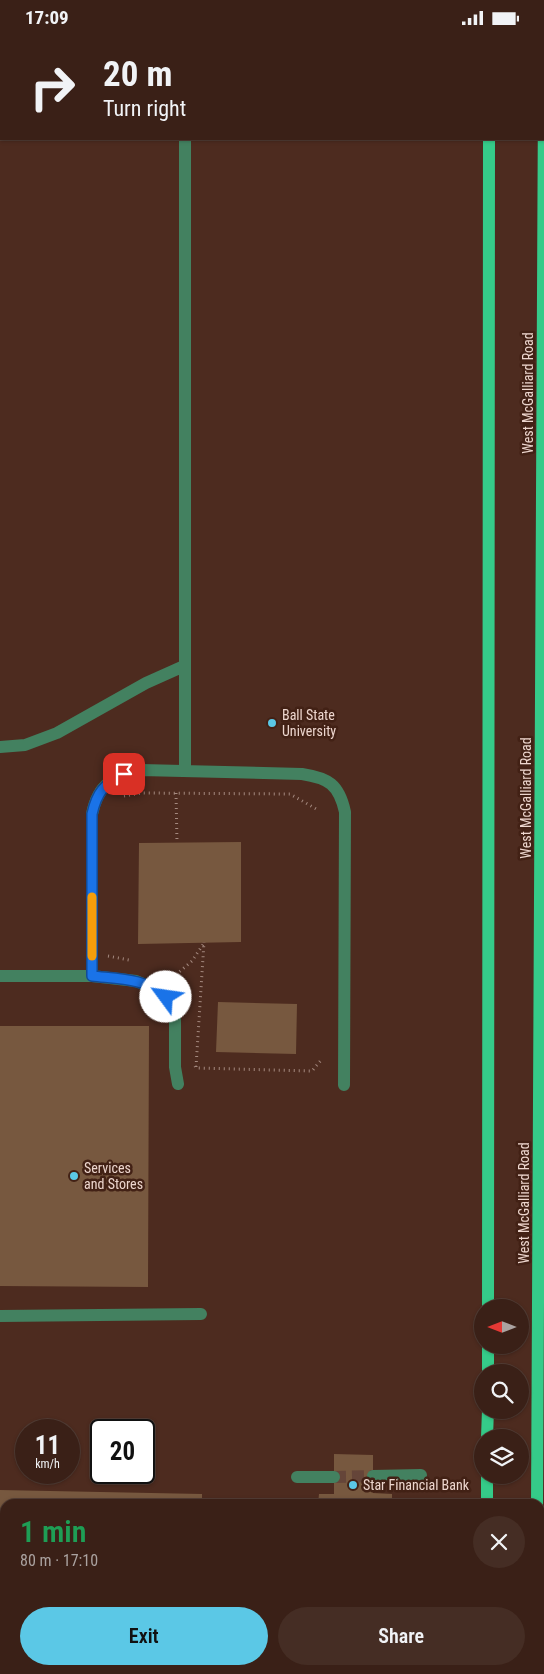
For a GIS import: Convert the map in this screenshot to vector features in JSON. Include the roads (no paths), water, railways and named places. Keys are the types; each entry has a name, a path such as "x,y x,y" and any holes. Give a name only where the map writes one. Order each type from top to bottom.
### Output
{"main road":[{"path":"488,1299 489,140"},
{"name":"West McGalliard Road","path":"537,1499 544,140"},
{"path":"487,1484 487,1499"}],"lane":[{"path":"185,140 185,770"},
{"path":"0,747 26,745 57,733 146,683 184,665"},
{"path":"92,976 92,814 95,801 110,781 124,774 141,770 302,773 327,780 338,791 345,812 344,1085"},
{"path":"0,976 92,976 136,981 160,991 172,1007 175,1020 175,1067 178,1084"},
{"path":"0,1316 201,1314"},
{"path":"373,1476 421,1475"},
{"path":"297,1477 334,1477"}],"tunnel":[{"path":"334,1477 373,1476"}],"place":[{"name":"Ball State University","path":"272,723"},
{"name":"Services and Stores","path":"74,1176"},
{"name":"Star Financial Bank","path":"353,1485"}]}
